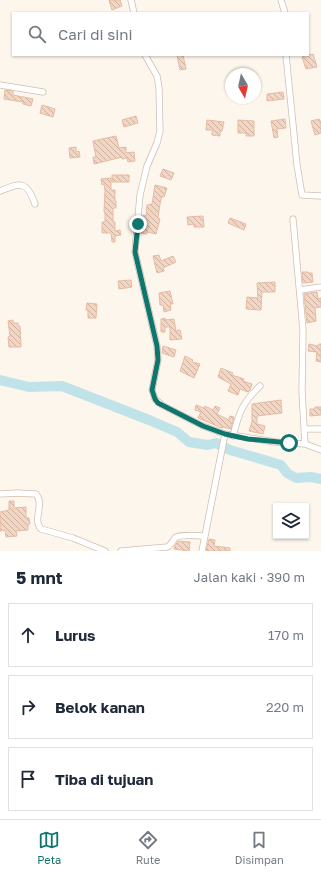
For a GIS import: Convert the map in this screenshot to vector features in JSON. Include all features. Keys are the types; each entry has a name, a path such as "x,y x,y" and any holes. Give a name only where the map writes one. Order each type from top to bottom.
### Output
{"street":[{"path":"131,0 134,12"},
{"path":"281,0 285,12"},
{"path":"146,56 157,76 159,88 160,131 157,143 147,166 140,195 135,252 157,346 158,360 152,390 153,395 162,405 203,426 225,434 275,442 305,444 321,450"},
{"path":"286,56 297,165 302,195 321,196"},
{"path":"0,85 43,92"},
{"path":"0,191 18,185 25,186 30,191 35,204"},
{"path":"293,218 300,290 302,330 302,391 305,444"},
{"path":"300,290 321,287"},
{"path":"232,436 242,407 260,386"},
{"path":"305,429 321,429"},
{"path":"202,551 225,434"},
{"path":"0,494 36,494 40,501 38,524 41,529 73,538 105,551"},
{"path":"121,551 167,547 170,546 174,539 178,536 204,536"}],"building":[{"path":"109,0 120,0 122,6 112,10"},
{"path":"313,54 317,67 306,69 302,57"},
{"path":"177,56 183,56 186,69 180,70"},
{"path":"5,90 13,91 13,95 33,99 31,106 23,104 23,102 4,99"},
{"path":"283,92 284,99 267,101 267,94"},
{"path":"42,105 55,109 53,117 40,113"},
{"path":"136,116 138,123 124,127 122,120"},
{"path":"285,119 286,128 277,129 278,137 274,138 271,121"},
{"path":"319,119 321,122 321,133 315,135 311,121"},
{"path":"207,120 224,122 222,131 220,131 220,136 212,135 212,130 206,130"},
{"path":"238,120 254,121 254,136 246,136 246,133 238,133"},
{"path":"116,136 119,148 126,147 126,153 134,152 135,161 128,162 127,158 122,159 122,157 94,164 93,157 96,157 93,141"},
{"path":"76,147 76,152 79,151 80,157 70,158 69,148"},
{"path":"163,169 174,173 171,180 160,176"},
{"path":"112,175 129,175 129,182 112,182"},
{"path":"111,178 111,190 115,190 116,201 116,208 113,208 113,222 115,222 115,231 120,230 121,235 115,236 115,242 112,242 111,233 102,233 102,222 105,222 105,190 101,179"},
{"path":"155,185 167,188 164,197 162,196 160,204 158,218 160,219 156,234 147,232 147,234 141,233 143,215 146,216 147,205 152,204"},
{"path":"203,216 204,227 194,227 194,224 188,225 187,217"},
{"path":"230,218 246,224 244,230 228,223"},
{"path":"159,255 161,261 173,256 176,262 163,268 164,271 157,273 153,256"},
{"path":"302,272 312,273 313,282 303,283"},
{"path":"131,280 132,287 119,289 118,281"},
{"path":"275,282 275,292 262,292 261,310 246,309 247,297 258,298 257,283"},
{"path":"170,291 173,304 170,304 171,310 164,312 163,305 160,305 159,293"},
{"path":"317,292 318,299 321,298 321,307 315,308 316,321 307,323 304,294"},
{"path":"87,303 97,304 96,318 88,318 88,310 86,310"},
{"path":"165,318 165,320 174,319 176,331 180,330 182,339 170,340 170,327 165,327 165,332 161,332 161,319"},
{"path":"13,320 13,323 18,323 18,326 20,326 21,347 9,347 8,337 10,336 8,321"},
{"path":"309,344 318,346 321,344 321,362 316,361 317,352 308,351"},
{"path":"163,346 176,350 174,357 162,353"},
{"path":"185,356 193,360 192,362 200,364 194,378 180,371"},
{"path":"221,368 233,373 232,375 244,379 243,381 252,384 250,390 248,392 240,389 238,395 228,391 231,384 218,377"},
{"path":"281,400 282,413 257,416 257,424 265,426 263,434 249,431 252,422 252,404"},
{"path":"196,405 204,408 205,406 213,410 215,406 220,408 217,414 229,420 230,416 234,417 231,429 222,428 198,418 201,412 195,410"},
{"path":"315,407 321,407 321,415 310,416 310,409 315,409"},
{"path":"9,501 14,501 14,508 26,507 26,518 29,518 30,524 28,524 28,530 16,531 17,536 6,537 5,530 0,531 0,512 9,510"},
{"path":"209,539 215,540 214,546 230,548 230,551 206,551"},
{"path":"178,541 190,542 189,551 174,549"}],"waterway":[{"path":"0,380 29,387 62,386 177,432 189,442 208,445 216,443 230,450 281,465 287,473 296,478 311,477 321,479"}],"route":[{"path":"138,224 135,252 157,346 158,360 152,390 155,399 158,403 203,426 225,434 248,439 289,443"}]}
